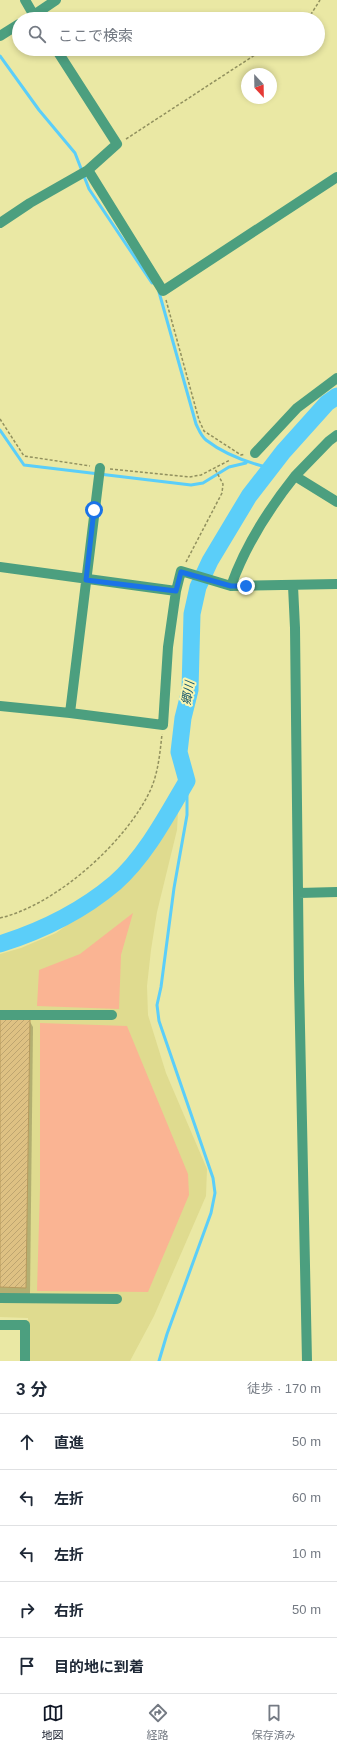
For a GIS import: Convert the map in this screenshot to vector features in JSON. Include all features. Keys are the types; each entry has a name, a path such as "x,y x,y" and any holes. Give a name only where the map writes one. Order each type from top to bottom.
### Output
{"street":[{"path":"25,0 30,12"},
{"path":"41,12 56,0"},
{"path":"0,36 12,28"},
{"path":"0,223 30,203 88,170 118,144 61,56"},
{"path":"88,170 163,291 337,177"},
{"path":"255,453 297,408 337,378"},
{"path":"231,586 238,565 256,531 281,494 295,476 329,441 337,435"},
{"path":"70,713 100,468"},
{"path":"295,476 337,502"},
{"path":"0,567 86,580 176,591"},
{"path":"0,706 70,713 162,725 168,647 176,591 181,572 231,586 337,584"},
{"path":"292,586 307,1361"},
{"path":"299,893 337,892"},
{"path":"0,1015 112,1015"},
{"path":"0,1298 117,1299"},
{"path":"0,1325 25,1325 25,1361"}],"path":[{"path":"312,12 320,0"},
{"path":"118,144 253,56"},
{"path":"163,291 199,420 204,431 241,455 255,453"},
{"path":"181,572 222,493 223,484 215,469"},
{"path":"0,918 35,905 69,883 117,842 137,814 151,790 159,758 162,725"}],"shaded area":[{"path":"178,812 177,830 157,912 151,950 147,986 148,1015 166,1073 207,1169 206,1196 154,1316 130,1361 30,1361 28,1318 0,1317 0,954 21,948 56,933 99,902 139,865"},
{"path":"133,913 121,955 119,1009 37,1006 39,970 80,954"},
{"path":"40,1023 127,1026 188,1174 189,1195 148,1292 37,1291 40,1189"}],"building":[{"path":"0,1019 30,1019 26,1288 0,1287"}],"waterway":[{"path":"0,56 39,110 75,153 89,189 152,283"},
{"path":"159,292 196,424 201,435 213,445 229,454 245,461 270,468"},
{"name":"郷川","path":"0,944 31,933 89,903 126,873 146,848 163,821 187,781 179,752 183,718 190,690 192,614 198,587 210,561 249,496 283,452 327,403 337,396"},
{"path":"0,430 24,465 191,485 203,483 229,467 246,463"},
{"path":"159,1361 167,1334 211,1213 215,1193 213,1178 159,1021 157,1005 161,987 174,888 187,815 187,781"}],"route":[{"path":"94,510 86,580 176,591 181,572 231,586 246,586"}]}
